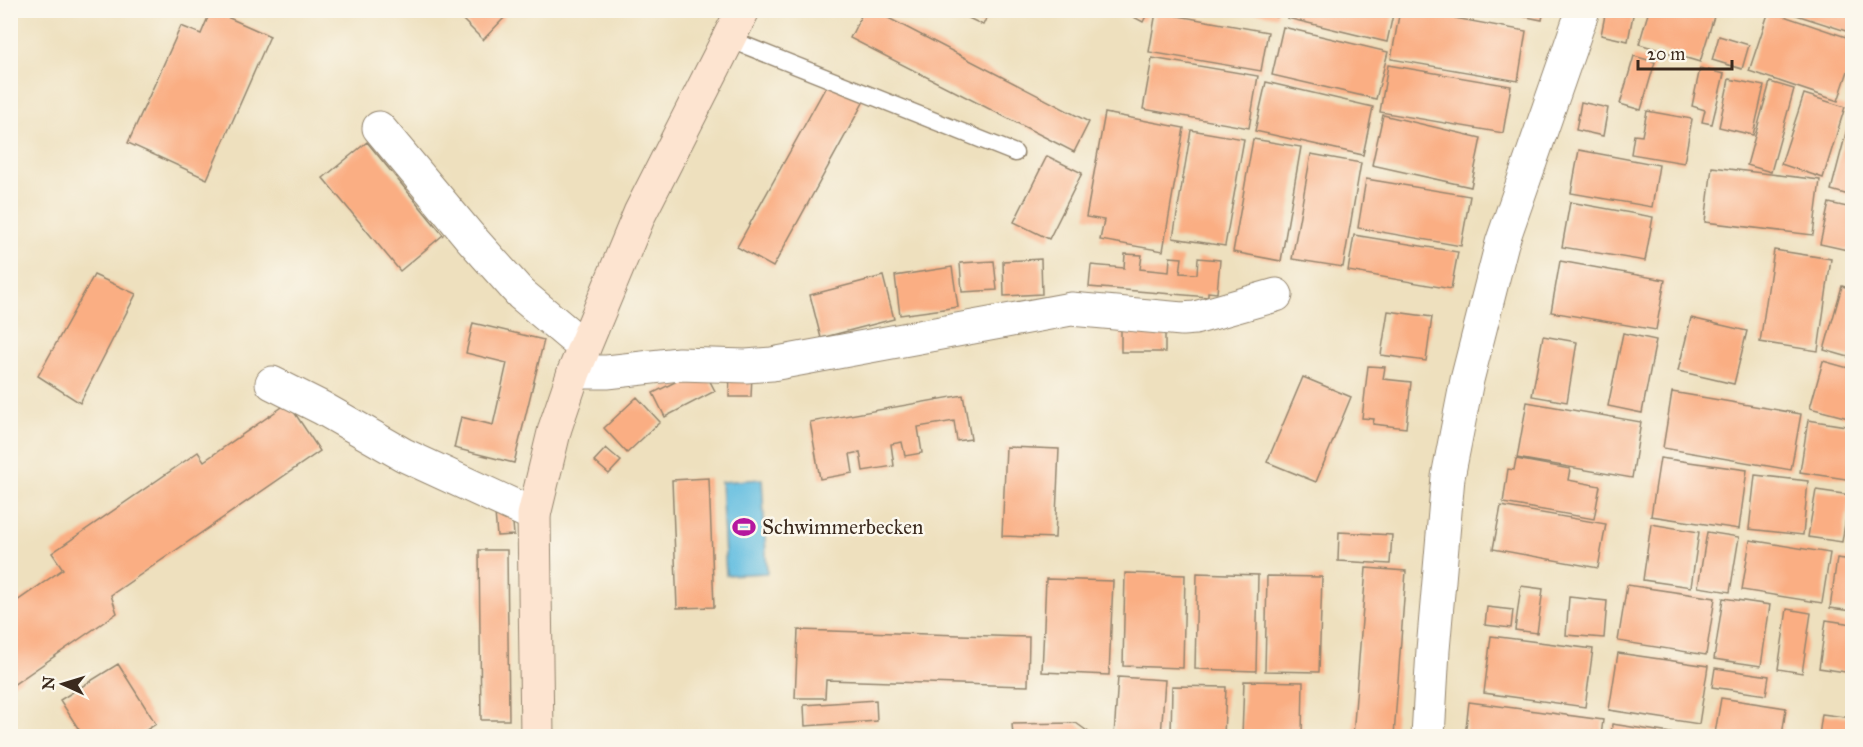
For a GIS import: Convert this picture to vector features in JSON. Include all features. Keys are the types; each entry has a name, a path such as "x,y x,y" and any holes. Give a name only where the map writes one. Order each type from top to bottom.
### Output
{"street":[{"path":"537,736 534,515 555,428 579,360 640,213 743,10"},
{"path":"1428,736 1448,477 1467,380 1502,243 1583,10"},
{"path":"379,128 469,236 579,360 607,372 679,364 746,366 772,364 1071,309 1182,319 1195,318 1276,296"},
{"path":"272,383 322,408 404,455 534,515"}],"lane":[{"path":"729,39 1015,153"}],"water":[{"name":"Schwimmerbecken","path":"762,479 767,573 726,575 721,482"}],"building":[{"path":"211,10 270,36 207,179 128,143 181,26 201,34"},
{"path":"453,10 498,10 505,17 483,40"},
{"path":"864,10 873,10 1089,122 1074,152 850,38"},
{"path":"952,10 990,10 983,25"},
{"path":"1121,10 1149,10 1143,22"},
{"path":"1245,10 1278,10 1277,17"},
{"path":"1289,10 1394,10 1387,42 1287,18"},
{"path":"1400,10 1411,10 1526,31 1518,81 1391,59"},
{"path":"1492,10 1544,10 1542,20"},
{"path":"1606,10 1634,10 1628,41 1601,35"},
{"path":"1649,10 1716,10 1700,62 1639,44"},
{"path":"1852,10 1852,33 1784,11"},
{"path":"1769,11 1852,39 1852,59 1838,101 1749,71"},
{"path":"1156,12 1268,32 1261,71 1149,52"},
{"path":"1283,27 1388,52 1376,99 1272,75"},
{"path":"1719,36 1749,45 1742,69 1712,60"},
{"path":"1634,56 1655,62 1641,110 1620,104"},
{"path":"1152,58 1258,76 1249,128 1143,109"},
{"path":"1388,65 1511,86 1503,133 1380,112"},
{"path":"1700,68 1724,74 1712,124 1702,122 1705,110 1692,106"},
{"path":"1729,79 1764,86 1753,135 1719,127"},
{"path":"829,81 864,101 773,267 737,247"},
{"path":"1266,82 1373,107 1363,155 1255,131"},
{"path":"1770,82 1794,89 1771,172 1747,165"},
{"path":"1804,94 1845,107 1823,178 1781,164"},
{"path":"1581,102 1608,108 1603,136 1576,130"},
{"path":"1852,110 1852,196 1831,190"},
{"path":"1647,111 1692,119 1684,163 1631,154 1634,135 1642,136"},
{"path":"1105,113 1184,128 1163,251 1100,240 1104,220 1086,217"},
{"path":"1383,115 1481,138 1471,187 1372,165"},
{"path":"1191,130 1244,139 1225,246 1173,238"},
{"path":"1253,139 1301,147 1281,261 1233,252"},
{"path":"367,142 443,235 400,271 323,178"},
{"path":"1579,150 1659,165 1652,207 1571,193"},
{"path":"1311,154 1361,163 1343,267 1292,259"},
{"path":"1047,156 1082,173 1049,239 1014,222"},
{"path":"1712,167 1820,180 1813,235 1705,222"},
{"path":"1366,179 1470,196 1461,246 1358,228"},
{"path":"1570,202 1653,217 1645,261 1562,247"},
{"path":"1829,203 1852,208 1852,251 1820,244"},
{"path":"1354,235 1458,252 1451,289 1348,271"},
{"path":"1774,250 1831,259 1818,351 1760,342"},
{"path":"1125,254 1142,255 1140,269 1169,272 1170,257 1182,258 1180,273 1197,274 1198,258 1220,260 1217,293 1208,292 1208,297 1089,287 1091,265 1124,268"},
{"path":"1041,259 1042,294 1004,296 1003,261"},
{"path":"994,261 997,290 962,292 960,263"},
{"path":"1560,261 1665,280 1656,330 1551,312"},
{"path":"952,267 958,307 900,315 895,276"},
{"path":"94,275 136,294 80,403 38,376"},
{"path":"883,276 894,319 821,338 810,295"},
{"path":"1842,286 1852,289 1852,358 1824,350"},
{"path":"1388,311 1432,317 1426,361 1381,355"},
{"path":"1691,318 1747,331 1734,384 1678,371"},
{"path":"473,323 544,340 514,463 454,448 461,417 493,425 507,363 466,353"},
{"path":"1165,324 1165,352 1121,352 1121,325"},
{"path":"1623,333 1656,340 1642,413 1608,406"},
{"path":"1543,336 1577,342 1567,402 1532,396"},
{"path":"1823,361 1852,369 1852,419 1810,408"},
{"path":"1368,366 1385,367 1383,379 1411,382 1406,428 1373,424 1374,419 1362,418"},
{"path":"703,368 715,391 665,417 653,393"},
{"path":"730,374 752,375 751,397 729,397"},
{"path":"1303,377 1351,397 1316,482 1267,462"},
{"path":"1672,392 1801,414 1791,470 1663,448"},
{"path":"963,395 971,439 957,441 954,421 918,427 922,453 905,456 902,442 891,444 894,466 863,471 860,452 850,454 853,473 820,479 810,422"},
{"path":"637,397 660,422 627,453 604,428"},
{"path":"1527,402 1641,422 1632,478 1517,458"},
{"path":"288,403 320,451 111,595 117,613 10,687 10,606 63,569 52,553 198,452 204,461"},
{"path":"1808,420 1852,427 1852,480 1800,472"},
{"path":"1006,447 1059,449 1055,538 1002,536"},
{"path":"606,448 621,461 609,474 594,461"},
{"path":"1660,458 1747,470 1739,529 1651,516"},
{"path":"1516,459 1570,469 1568,480 1600,486 1594,519 1503,503 1508,469 1514,470"},
{"path":"1755,475 1808,481 1803,535 1749,529"},
{"path":"709,478 714,607 677,608 672,480"},
{"path":"1816,490 1850,495 1842,542 1808,537"},
{"path":"1501,506 1606,524 1598,568 1493,549"},
{"path":"512,511 514,535 497,536 495,513"},
{"path":"1651,524 1699,532 1691,587 1643,580"},
{"path":"1339,532 1392,535 1390,564 1338,561"},
{"path":"1707,532 1739,537 1730,592 1698,587"},
{"path":"1750,540 1830,553 1822,603 1742,590"},
{"path":"479,550 507,550 509,720 481,720"},
{"path":"1837,558 1852,560 1852,611 1830,608"},
{"path":"1366,568 1406,571 1394,736 1353,736"},
{"path":"1125,573 1185,575 1183,668 1123,666"},
{"path":"1197,573 1258,575 1256,671 1195,669"},
{"path":"1267,576 1322,577 1319,672 1265,671"},
{"path":"1046,579 1113,581 1109,675 1042,672"},
{"path":"1627,585 1715,598 1706,655 1618,641"},
{"path":"1521,586 1543,589 1537,633 1515,630"},
{"path":"1569,597 1607,601 1604,638 1566,635"},
{"path":"1723,598 1770,605 1761,666 1714,659"},
{"path":"1487,607 1513,610 1511,628 1485,625"},
{"path":"1787,609 1811,613 1802,673 1778,669"},
{"path":"1826,620 1852,624 1852,673 1819,668"},
{"path":"798,630 1029,637 1028,686 826,680 825,698 795,698"},
{"path":"1491,636 1593,649 1585,707 1484,693"},
{"path":"1618,653 1708,666 1699,724 1609,710"},
{"path":"118,664 156,724 137,736 83,736 60,700"},
{"path":"1715,668 1769,676 1766,695 1712,687"},
{"path":"1118,677 1165,680 1161,736 1114,736"},
{"path":"1244,681 1303,682 1302,736 1242,736"},
{"path":"1172,686 1226,687 1224,736 1171,736"},
{"path":"1721,698 1786,708 1782,736 1739,736 1715,733"},
{"path":"876,700 877,721 805,726 804,705"},
{"path":"1469,702 1603,720 1601,736 1465,736"},
{"path":"1822,714 1852,718 1852,736 1819,736"},
{"path":"1076,723 1094,736 1013,736 1012,724"},
{"path":"1612,724 1683,735 1683,736 1611,736"},
{"path":"853,733 853,736 829,736 829,734"}],"place":[{"name":"Schwimmerbecken","path":"744,527"}]}
